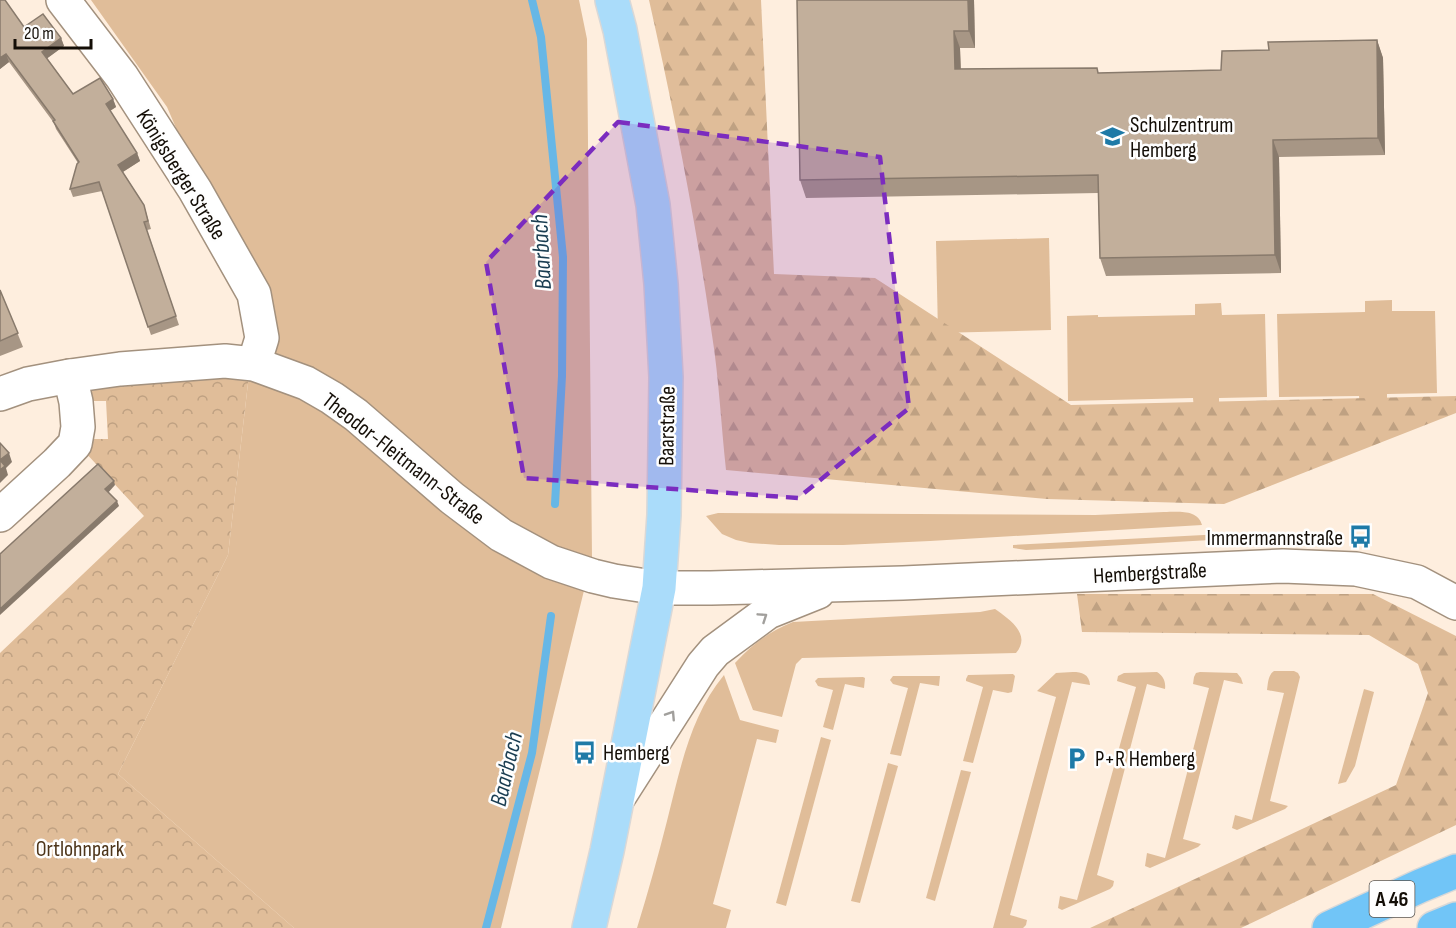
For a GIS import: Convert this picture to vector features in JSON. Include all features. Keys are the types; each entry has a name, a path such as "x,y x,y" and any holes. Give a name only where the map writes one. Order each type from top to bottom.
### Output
{"highway":[{"name":"A 46","path":"1329,928 1456,871"},
{"name":"A 46","path":"1434,928 1456,919"}],"main road":[{"name":"Baarstraße","path":"589,928 626,760 659,588 664,515 666,377 661,284 653,205 620,30 612,0"},
{"name":"Baarstraße","path":"573,928 607,851"}],"street":[{"name":"Königsberger Straße","path":"63,0 122,78 195,190 254,294 262,338 254,364"},
{"name":"Theodor-Fleitmann-Straße","path":"0,394 28,384 120,369 225,361 254,364 306,383 356,415 452,498 501,535 551,561 593,576 659,588"},
{"path":"0,515 75,444 78,427 76,402 70,376"},
{"name":"Hembergstraße","path":"659,588 837,585 1283,566 1356,569 1417,582 1456,603"},
{"name":"Hembergstraße","path":"616,800 715,651 768,612 837,585"}],"highlighted area":[{"path":"618,122 880,157 909,408 798,498 524,478 486,262"}],"green space":[{"path":"91,0 579,0 587,39 592,558 501,928 294,928 118,774 228,555 250,366 248,295 167,107"},
{"path":"649,0 761,0 774,274 875,278 1071,405 1456,396 1456,413 1224,504 1047,499 726,470 714,352 699,251 676,125"},
{"path":"1049,238 1051,330 938,333 936,241"},
{"path":"1392,300 1392,311 1435,311 1437,393 1387,394 1387,407 1360,407 1359,396 1279,397 1277,314 1365,312 1365,301"},
{"path":"1221,303 1222,315 1265,314 1267,397 1219,398 1219,409 1194,410 1193,398 1068,401 1067,316 1195,315 1195,304"},
{"name":"Ortlohnpark","path":"250,366 228,555 118,774 294,928 0,928 0,653 144,516 84,451 91,439 108,439 106,401 86,401 89,381"},
{"path":"1164,512 1192,514 1200,520 1202,525 930,541 779,545 736,540 722,534 706,516 718,513 1095,515"},
{"path":"1223,534 1228,539 1026,550 1013,548 1013,545"},
{"path":"1077,594 1373,594 1456,636 1456,825 1241,928 1090,928 1396,785 1428,693 1418,664 1369,635 1082,632"},
{"path":"995,609 1012,622 1020,633 1020,646 1016,653 802,658 796,664 782,717 753,710 735,663 761,639 793,622 980,612"},
{"path":"1274,671 1294,671 1300,677 1270,801 1288,806 1237,830 1232,828 1235,815 1252,820 1284,693 1267,690 1269,677"},
{"path":"1157,672 1164,679 1165,689 1147,684 1097,875 1114,881 1113,886 1062,910 1058,908 1060,896 1077,900 1136,687 1117,681 1118,676 1124,673"},
{"path":"1056,673 1082,673 1089,679 1090,685 1072,682 1010,915 1027,920 1026,925 1023,928 993,928 1056,697 1037,691"},
{"path":"1196,673 1237,673 1243,684 1224,680 1183,839 1201,844 1150,868 1145,866 1147,853 1165,858 1209,688 1193,684"},
{"path":"1013,674 1015,676 1012,692 993,690 973,763 963,761 983,687 966,681 968,675"},
{"path":"724,675 740,720 779,730 776,743 757,739 713,904 731,910 726,928 637,928 694,726 712,691"},
{"path":"893,676 940,676 939,686 920,683 901,756 890,754 908,688 893,684 890,680"},
{"path":"818,678 865,678 864,688 845,684 833,730 823,727 833,690 818,686 815,681"},
{"path":"1364,689 1374,692 1355,766 1346,782 1338,784"},
{"path":"821,737 831,740 786,906 776,903"},
{"path":"888,763 898,766 860,903 851,901"},
{"path":"961,770 971,772 935,901 926,898"}],"building":[{"path":"0,0 5,0 24,27 43,14 61,38 42,52 73,94 100,78 113,99 106,104 137,153 118,165 144,205 148,221 144,222 176,316 148,327 99,182 70,189 79,162 53,121 55,120 6,54 0,58"},
{"path":"797,0 968,0 969,31 954,31 955,69 1097,68 1098,73 1221,70 1222,51 1269,50 1268,42 1377,40 1378,138 1273,140 1275,255 1100,258 1098,175 800,180"},
{"path":"0,290 18,333 0,341"},
{"path":"0,443 9,453 0,460"},
{"path":"0,460 5,466 0,470"},
{"path":"98,464 114,481 105,489 117,501 0,609 0,554"}],"waterway":[{"name":"Baarbach","path":"532,0 541,37 563,257 562,376 555,504"},
{"name":"Baarbach","path":"486,928 532,753 551,616"}],"place":[{"name":"Schulzentrum Hemberg","path":"1112,137"},
{"name":"Immermannstraße","path":"1361,537"},
{"name":"Hemberg","path":"585,752"},
{"name":"P+R Hemberg","path":"1077,758"}]}
